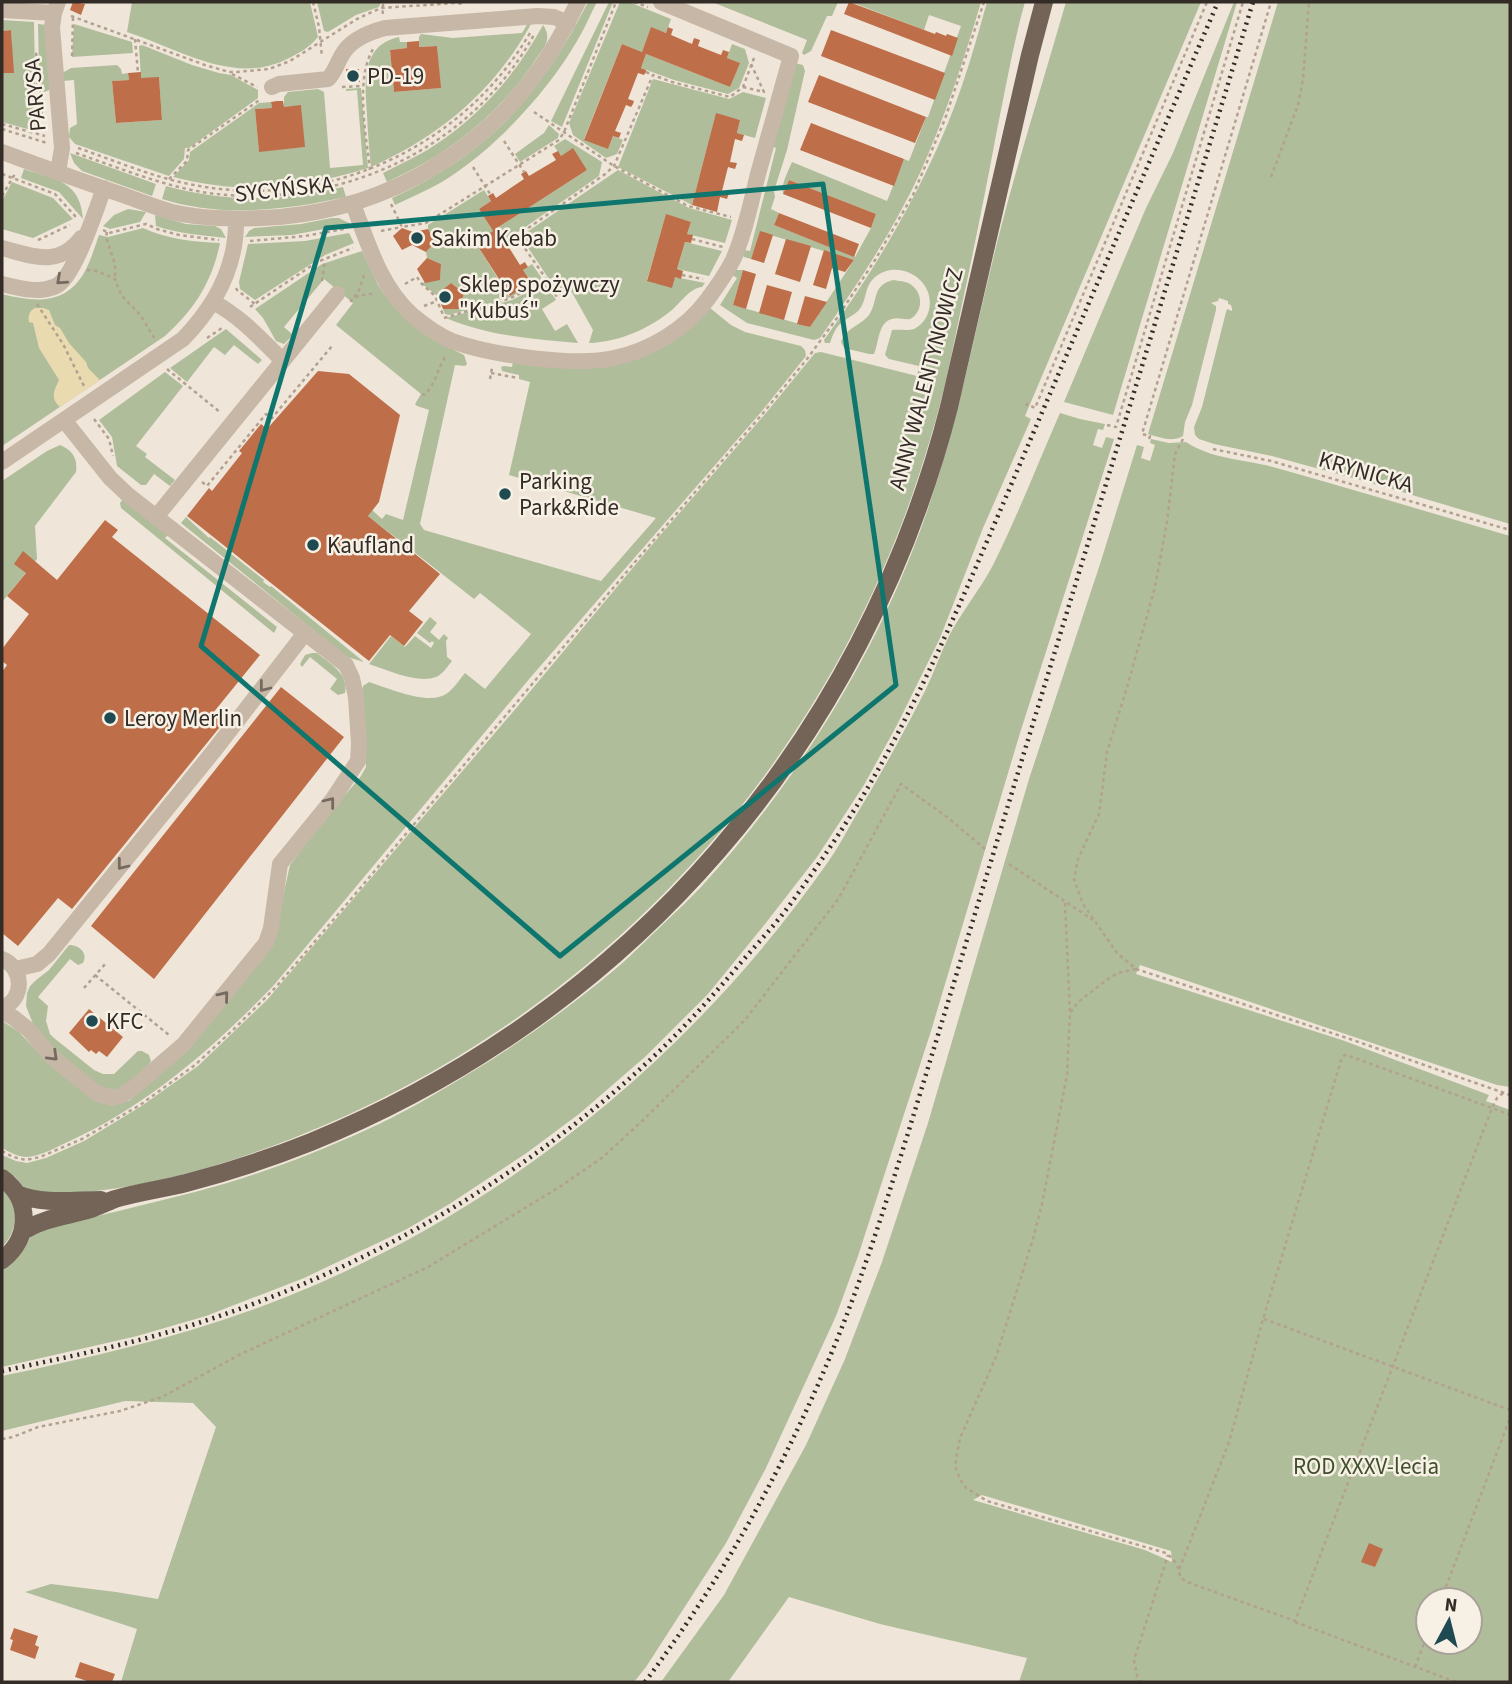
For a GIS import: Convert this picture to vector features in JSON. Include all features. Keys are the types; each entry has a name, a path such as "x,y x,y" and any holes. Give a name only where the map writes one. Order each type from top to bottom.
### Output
{"main road":[{"name":"ANNY WALENTYNOWICZ","path":"22,1232 41,1222 94,1208 115,1199 205,1178 297,1147 397,1102 480,1056 556,1004 620,951 686,887 750,812 798,747 843,674 882,598 915,515 949,407 1044,2"},
{"path":"2,1178 17,1194 24,1214 22,1232 15,1248 2,1259"},
{"name":"ANNY WALENTYNOWICZ","path":"17,1194 46,1200 115,1199"}],"street":[{"name":"SYCYŃSKA","path":"2,152 172,212 236,219 292,216 331,210 386,192 437,166 472,141 505,111 535,76 578,2"},
{"path":"354,204 378,267 400,303 421,322 450,340 474,348 586,361 631,353 676,331 706,302 732,261 791,56 657,6"},
{"path":"2,10 56,8"},
{"name":"PARYSA","path":"56,8 52,27 62,145 58,172"},
{"path":"272,87 331,77 344,50 379,30 392,27 541,16 554,17 568,23"},
{"path":"2,248 39,258 61,255 75,246 104,188"},
{"path":"2,462 183,339 213,302 232,254 236,219"},
{"path":"2,284 46,290 62,283 74,265 85,223"},
{"path":"156,517 337,294"},
{"path":"213,302 237,317 282,360"},
{"path":"2,959 15,969 19,989 15,999 2,1010 29,1030 52,1057 94,1092 111,1098 120,1096 182,1046 266,943 271,928 281,864 358,761 356,697 346,665 128,495 110,478 64,420"},
{"path":"15,969 37,964 49,954 305,633"}],"path":[{"path":"313,2 325,80"},
{"path":"362,226 370,223 373,232 426,223 559,140 616,2"},
{"path":"634,2 657,6"},
{"path":"2,1151 26,1160 40,1157 82,1139 140,1105 195,1065 234,1029 276,986 346,905 771,403 837,318 913,195 945,119 984,2"},
{"path":"1027,406 1035,408 1207,2"},
{"path":"1107,425 1116,427 1243,2"},
{"path":"1149,439 1150,436 1142,434 1271,2"},
{"path":"1271,177 1298,104 1303,79 1309,2"},
{"path":"229,72 269,69 290,61 356,19 382,8 454,3 474,6"},
{"path":"56,8 73,17 229,72 260,89 261,100 188,150 187,160 169,179"},
{"path":"2,124 33,132 171,185 196,191 254,196 296,194 330,187 433,144 494,91 534,35 541,16"},
{"path":"72,63 73,17"},
{"path":"370,170 363,78 368,57 380,41 379,30"},
{"path":"135,39 138,72"},
{"path":"28,137 39,127 36,47"},
{"path":"646,72 672,82 730,97 743,87 755,54"},
{"path":"743,87 764,92 751,64"},
{"path":"511,240 614,166 653,75"},
{"path":"632,104 639,106"},
{"path":"534,112 614,166 688,206 736,218"},
{"path":"2,129 169,179 209,188 259,191 309,186 376,170"},
{"path":"620,135 626,138"},
{"path":"504,141 524,172"},
{"path":"550,146 554,153"},
{"path":"473,167 490,194"},
{"path":"376,170 402,227"},
{"path":"33,242 85,223"},
{"path":"107,232 119,294 139,315 157,344"},
{"path":"517,236 558,299"},
{"path":"692,239 726,248"},
{"path":"322,281 326,258"},
{"path":"526,264 532,259"},
{"path":"369,266 351,301 358,296 383,292"},
{"path":"85,270 97,271 114,279"},
{"path":"682,275 709,280"},
{"path":"399,288 417,277 435,296 442,318 449,322"},
{"path":"442,318 511,298 547,280"},
{"path":"29,289 64,344 86,390"},
{"path":"418,309 437,301"},
{"path":"198,478 207,486 266,414 272,418 332,346"},
{"path":"422,394 429,391 440,364 453,348"},
{"path":"164,366 232,422"},
{"path":"491,373 518,378"},
{"path":"92,416 109,439 114,465"},
{"path":"1182,439 1175,454 1156,587 1107,752 1099,814 1078,859 1074,879 1083,904 1117,953 1136,969 1350,1039 1510,1096"},
{"name":"KRYNICKA","path":"1213,449 1270,461 1510,530"},
{"path":"2,1439 38,1427 120,1411 162,1397 241,1354 429,1267 603,1157 745,1020 839,898 901,785 947,817 985,849"},
{"path":"1009,863 1096,922"},
{"path":"1065,903 1070,1013 1067,1075 1040,1216 1026,1267 996,1357 960,1438 956,1466 960,1479 967,1488 987,1501 1168,1555 1179,1570 1180,1577 1187,1582 1456,1682"},
{"path":"84,988 107,962"},
{"path":"1070,1013 1078,1002 1108,979 1118,973 1136,969"},
{"path":"95,975 182,1046"},
{"path":"1179,1570 1228,1442 1342,1057 1349,1056 1510,1115"},
{"path":"1295,1621 1492,1108 1503,1093"},
{"path":"1263,1319 1510,1410"},
{"path":"1446,1586 1510,1418"},
{"path":"1141,1682 1138,1681 1134,1660 1168,1555"},
{"path":"1415,1667 1419,1656"}],"highlighted area":[{"path":"823,184 896,685 560,956 201,646 326,228"}],"green space":[{"path":"132,2 310,2 318,37 300,52 267,66 226,67 127,32"},
{"path":"317,2 381,2 379,7 356,15 328,32 324,31"},
{"path":"588,2 597,2 580,36 553,77 524,113 491,145 457,172 395,205 392,198 457,162 508,118 551,66"},
{"path":"609,2 613,2 562,127 551,121"},
{"path":"620,2 629,2 671,19 666,33 651,28 642,52 622,44 584,139 608,149 613,136 623,140 617,154 606,158 573,135 569,123"},
{"path":"712,2 838,2 832,16 827,16 811,51 804,55 802,53 807,40"},
{"path":"851,2 981,2 946,110 920,173 861,278 820,338 814,340 747,323 720,305 737,278 732,275 735,270 743,270 733,305 810,327 854,260 760,232 751,259 742,255 744,250 750,251 776,148 771,146 794,63 803,65 805,71 787,150 774,191 771,209 779,213 774,225 855,257 876,214 789,180 783,194 784,182 792,162 887,201 904,159 909,161 928,117 961,26 929,15 924,30"},
{"path":"987,2 1025,2 951,357 931,436 890,554 836,665 770,768 693,863 606,948 510,1023 404,1087 291,1139 183,1174 99,1191 44,1194 23,1187 16,1178 2,1169 2,1155 27,1163 46,1158 84,1141 140,1107 198,1066 267,1000 815,353 821,352 917,376 919,366 889,359 885,355 892,330 914,329 928,313 928,291 914,276 905,271 884,272 874,278 859,309 839,325 830,343 825,343 824,340 876,262 922,180 959,93"},
{"path":"1066,2 1201,2 1025,416 1031,419 983,528 940,638 864,785 817,857 765,924 708,994 646,1056 579,1114 528,1152 407,1229 304,1278 206,1316 137,1336 2,1367 2,1269 17,1258 32,1235 43,1229 195,1192 260,1172 345,1139 428,1098 522,1039 619,966 701,887 764,811 794,771 847,686 893,597 912,552 950,435 1007,206"},
{"path":"1234,2 1237,2 1113,415 1064,402 1146,208 1173,153"},
{"path":"1278,2 1510,2 1510,524 1272,456 1199,439 1195,435 1194,427 1202,407 1226,312 1227,309 1232,311 1228,301 1219,298 1211,303 1216,306 1216,310 1183,436 1170,439 1148,434"},
{"path":"2,20 34,22 36,124 31,130 2,122 2,73 13,73 11,30 2,31"},
{"path":"528,23 531,24 517,48 463,109 420,141 371,167 366,79 371,57 377,48 386,41 399,37 400,42 407,42 407,48 390,50 394,92 440,88 437,46 419,47 421,34 453,38 522,33"},
{"path":"38,24 47,25 49,81 49,90 42,93 43,116 40,117"},
{"path":"74,24 132,42 133,53 72,57"},
{"path":"543,25 547,36 544,47 515,87 491,113 464,137 435,157 387,182 383,173 435,145 483,107 522,60"},
{"path":"732,44 745,49 749,63 739,88 728,94 641,68 646,54 730,87 739,63 727,58"},
{"path":"139,46 192,65 231,75 258,90 258,98 189,148 185,148 184,159 169,176 75,144 69,137 70,128 77,124 74,80 63,81 64,72 71,68 117,65 122,74 128,73 129,80 112,81 116,123 162,120 159,78 141,78"},
{"path":"653,79 729,99 743,92 766,98 755,138 737,133 740,120 716,114 692,205 618,167"},
{"path":"361,88 368,168 319,181 271,187 223,186 173,177 189,160 190,152 259,103 271,102 272,108 255,109 259,151 304,147 301,106 284,107 284,97 288,92 318,89 324,92 330,168 363,165 357,90 346,91"},
{"path":"549,125 559,134 558,138 520,162 515,154 544,133"},
{"path":"565,139 602,162 599,176 505,241 497,228 587,170 573,149 561,156 554,146"},
{"path":"70,153 156,184 152,196 82,171 74,163"},
{"path":"24,169 64,183 77,196 83,219 59,192 21,178"},
{"path":"618,170 689,208 732,220 725,243 687,234 691,222 666,215 647,280 671,287 675,277 705,283 644,329 611,340 589,343 593,330 570,289 563,300 523,240 524,234"},
{"path":"12,182 53,198 73,219 33,238 2,229 2,201"},
{"path":"166,186 211,195 254,198 297,195 343,187 346,197 254,210 207,209 162,199"},
{"path":"484,190 491,201 479,209 493,231 475,242 509,296 531,282 523,270 532,264 541,277 540,281 511,297 445,314 443,309 459,309 463,292 451,283 436,295 421,283 440,279 441,264 427,258 426,252 435,242 428,225"},
{"path":"128,209 146,212 140,222 110,229 103,226 114,215"},
{"path":"155,215 186,224 215,226 221,229 226,238 182,233 156,226"},
{"path":"339,218 351,224 292,235 245,237 254,228"},
{"path":"143,228 180,239 220,243 207,283 193,305 165,336 2,446 2,294 26,299 59,296 69,290 85,271 99,235 108,237"},
{"path":"349,233 354,243 325,255 255,300 240,289 239,282 248,244 305,241"},
{"path":"685,242 722,251 709,276 677,269"},
{"path":"362,251 384,294 434,340 464,355 467,364 455,365 420,524 424,530 601,581 656,518 509,475 530,382 519,379 519,375 502,371 501,367 512,367 513,362 599,367 710,308 731,325 745,332 801,346 806,356 762,411 530,678 274,985 205,1052 128,1109 44,1153 27,1157 14,1154 2,1148 2,1021 18,1031 50,1065 94,1100 112,1104 130,1100 178,1058 277,923 290,865 361,776 366,767 363,686 369,682 408,695 439,697 452,690 465,673 485,689 531,634 480,593 474,599 368,516 372,510 382,519 386,514 403,520 429,410 415,404 421,394 336,325 353,303 324,279 284,327 293,335 284,344 276,341 255,309 322,264"},
{"path":"893,280 906,282 918,292 920,302 917,312 910,319 894,318 887,321 874,354 844,348 841,342 844,337 869,315 881,286"},
{"path":"545,283 556,300 542,309 555,331 567,324 578,343 494,333 446,318 512,300"},
{"path":"226,329 262,360 258,364 234,345 225,355 214,347 187,382 170,368"},
{"path":"165,372 183,386 136,446 147,454 145,457 175,480 170,486 154,474 146,485 141,485 117,466 112,437 99,420"},
{"path":"1060,413 1105,424 1103,430 1098,429 1093,445 1102,448 1106,437 1114,439 1020,733 931,1031 858,1256 836,1316 765,1470 726,1543 646,1667 634,1682 121,1682 137,1629 25,1592 51,1584 158,1599 216,1427 193,1403 125,1401 2,1431 2,1376 110,1352 217,1322 286,1297 367,1261 444,1219 518,1172 588,1119 655,1062 717,999 775,933 835,851 908,723 949,636 993,565"},
{"name":"ROD XXXV-lecia","path":"1151,439 1169,443 1186,442 1206,452 1273,467 1510,536 1510,1087 1497,1085 1140,965 1136,974 1342,1040 1489,1095 1486,1101 1510,1110 1510,1682 1019,1682 1027,1658 880,1624 789,1597 728,1682 661,1682 724,1595 806,1445 845,1359 882,1262 928,1123 1029,779 1137,445 1144,447 1141,458 1150,461 1155,445 1150,443","holes":["982,1495 1171,1551 1172,1562 1145,1550 973,1500"]},
{"path":"60,445 73,455 76,472 35,526 37,559 2,602 2,481"},
{"path":"123,499 168,535 165,538 277,627 274,633 121,508"},
{"path":"186,517 364,662 347,657 181,523"},
{"path":"430,617 437,623 430,632 439,640 444,634 448,638 447,657 452,661 441,674 429,679 412,678 369,664 391,636 405,647 415,636 431,648 434,643 417,633"},
{"path":"317,653 341,674 345,693 338,695 330,689 337,679 310,657 302,667 300,664 305,655"},
{"path":"69,945 82,950 83,963 78,965 70,959 38,997 48,1006 46,1021 50,1034 94,1070 103,1074 114,1074 138,1051 149,1055 149,1064 124,1087 114,1090 100,1087 52,1047 33,1024 26,1006 30,986 49,970"},
{"path":"2,1189 12,1202 15,1218 12,1233 2,1247"}],"sand":[{"path":"35,308 49,310 55,325 100,380 60,407 54,397 59,380 39,348 33,323 29,322 29,314"}],"building":[{"path":"73,2 85,4 81,15 70,10"},
{"path":"849,2 935,34 936,32 958,38 952,56 844,14"},
{"path":"651,27 666,33 668,27 673,29 671,35 692,44 694,38 700,40 698,46 721,55 723,50 729,52 727,58 740,63 730,87 646,54 641,68 646,72 644,75 638,73 628,99 634,101 633,104 631,107 626,105 615,131 621,133 619,138 613,136 608,149 584,140 622,44 642,52"},
{"path":"11,30 14,73 2,73 2,31"},
{"path":"831,30 945,73 935,100 821,56"},
{"path":"419,41 419,47 437,46 441,88 394,92 390,50 407,48 407,42"},
{"name":"PD-19","path":"346,69 359,69 360,82 347,82"},
{"path":"141,72 141,78 159,77 162,120 116,123 112,81 129,80 128,73"},
{"path":"819,75 926,117 915,143 808,102"},
{"path":"283,101 284,107 301,105 305,147 259,152 255,109 272,108 271,102"},
{"path":"716,113 740,120 737,133 744,135 742,141 735,139 730,162 737,163 735,169 728,167 722,191 729,193 727,199 720,197 717,212 692,205"},
{"path":"811,123 904,159 894,186 800,150"},
{"path":"573,148 587,170 497,228 505,241 510,238 513,243 508,246 520,265 525,262 528,267 523,270 531,282 510,296 475,242 493,231 479,209 491,201 488,196 493,193 496,198 524,179 521,174 526,171 529,176 556,160 552,154 558,151 561,156"},
{"path":"789,180 876,214 871,228 783,194"},
{"path":"779,213 859,244 854,257 774,225"},
{"path":"666,214 691,222 687,234 693,235 691,243 685,242 677,269 683,271 681,279 675,277 672,288 647,281"},
{"path":"402,228 413,232 428,229 435,242 426,252 412,245 402,250 393,236"},
{"path":"760,231 773,235 764,263 751,259"},
{"path":"786,239 811,246 800,282 775,274"},
{"path":"824,250 854,260 845,272 832,268 826,289 813,285"},
{"path":"427,258 441,264 440,280 425,283 417,269"},
{"path":"743,270 756,274 746,309 733,305"},
{"path":"451,283 464,293 459,309 443,309 437,294"},
{"path":"767,285 792,292 784,320 759,313"},
{"path":"805,296 827,302 810,327 797,324"},
{"name":"Kaufland","path":"318,371 349,374 400,415 379,502 368,516 440,574 409,611 423,622 404,646 390,635 369,661 187,516 209,488 212,491 261,424 267,429"},
{"name":"Leroy Merlin","path":"105,520 118,530 112,537 260,655 213,713 224,722 72,909 58,898 18,946 2,933 2,672 7,665 2,661 2,649 29,614 7,596 26,573 14,564 23,551 57,580"},
{"path":"281,687 344,737 154,979 91,926"},
{"name":"KFC","path":"89,1009 123,1037 107,1057 99,1051 96,1054 91,1050 89,1052 69,1033"},
{"path":"1369,1543 1383,1549 1375,1567 1361,1562"},
{"path":"14,1628 38,1636 35,1645 39,1647 35,1659 10,1650"},
{"path":"80,1662 115,1674 112,1682 90,1682 75,1677"}],"railway":[{"path":"2,1371 116,1346 228,1313 286,1291 399,1238 506,1174 605,1100 651,1059 717,990 774,925 805,883 859,802 900,729 974,571 1218,2"},
{"path":"645,1682 707,1593 762,1499 810,1402 860,1280 909,1130 1253,2"}],"place":[{"name":"PD-19","path":"353,76"},
{"name":"Sakim Kebab","path":"417,238"},
{"name":"Sklep spożywczy \"Kubuś\"","path":"445,297"},
{"name":"Parking Park&Ride","path":"505,494"},
{"name":"Kaufland","path":"313,545"},
{"name":"Leroy Merlin","path":"110,718"},
{"name":"KFC","path":"92,1021"}]}
